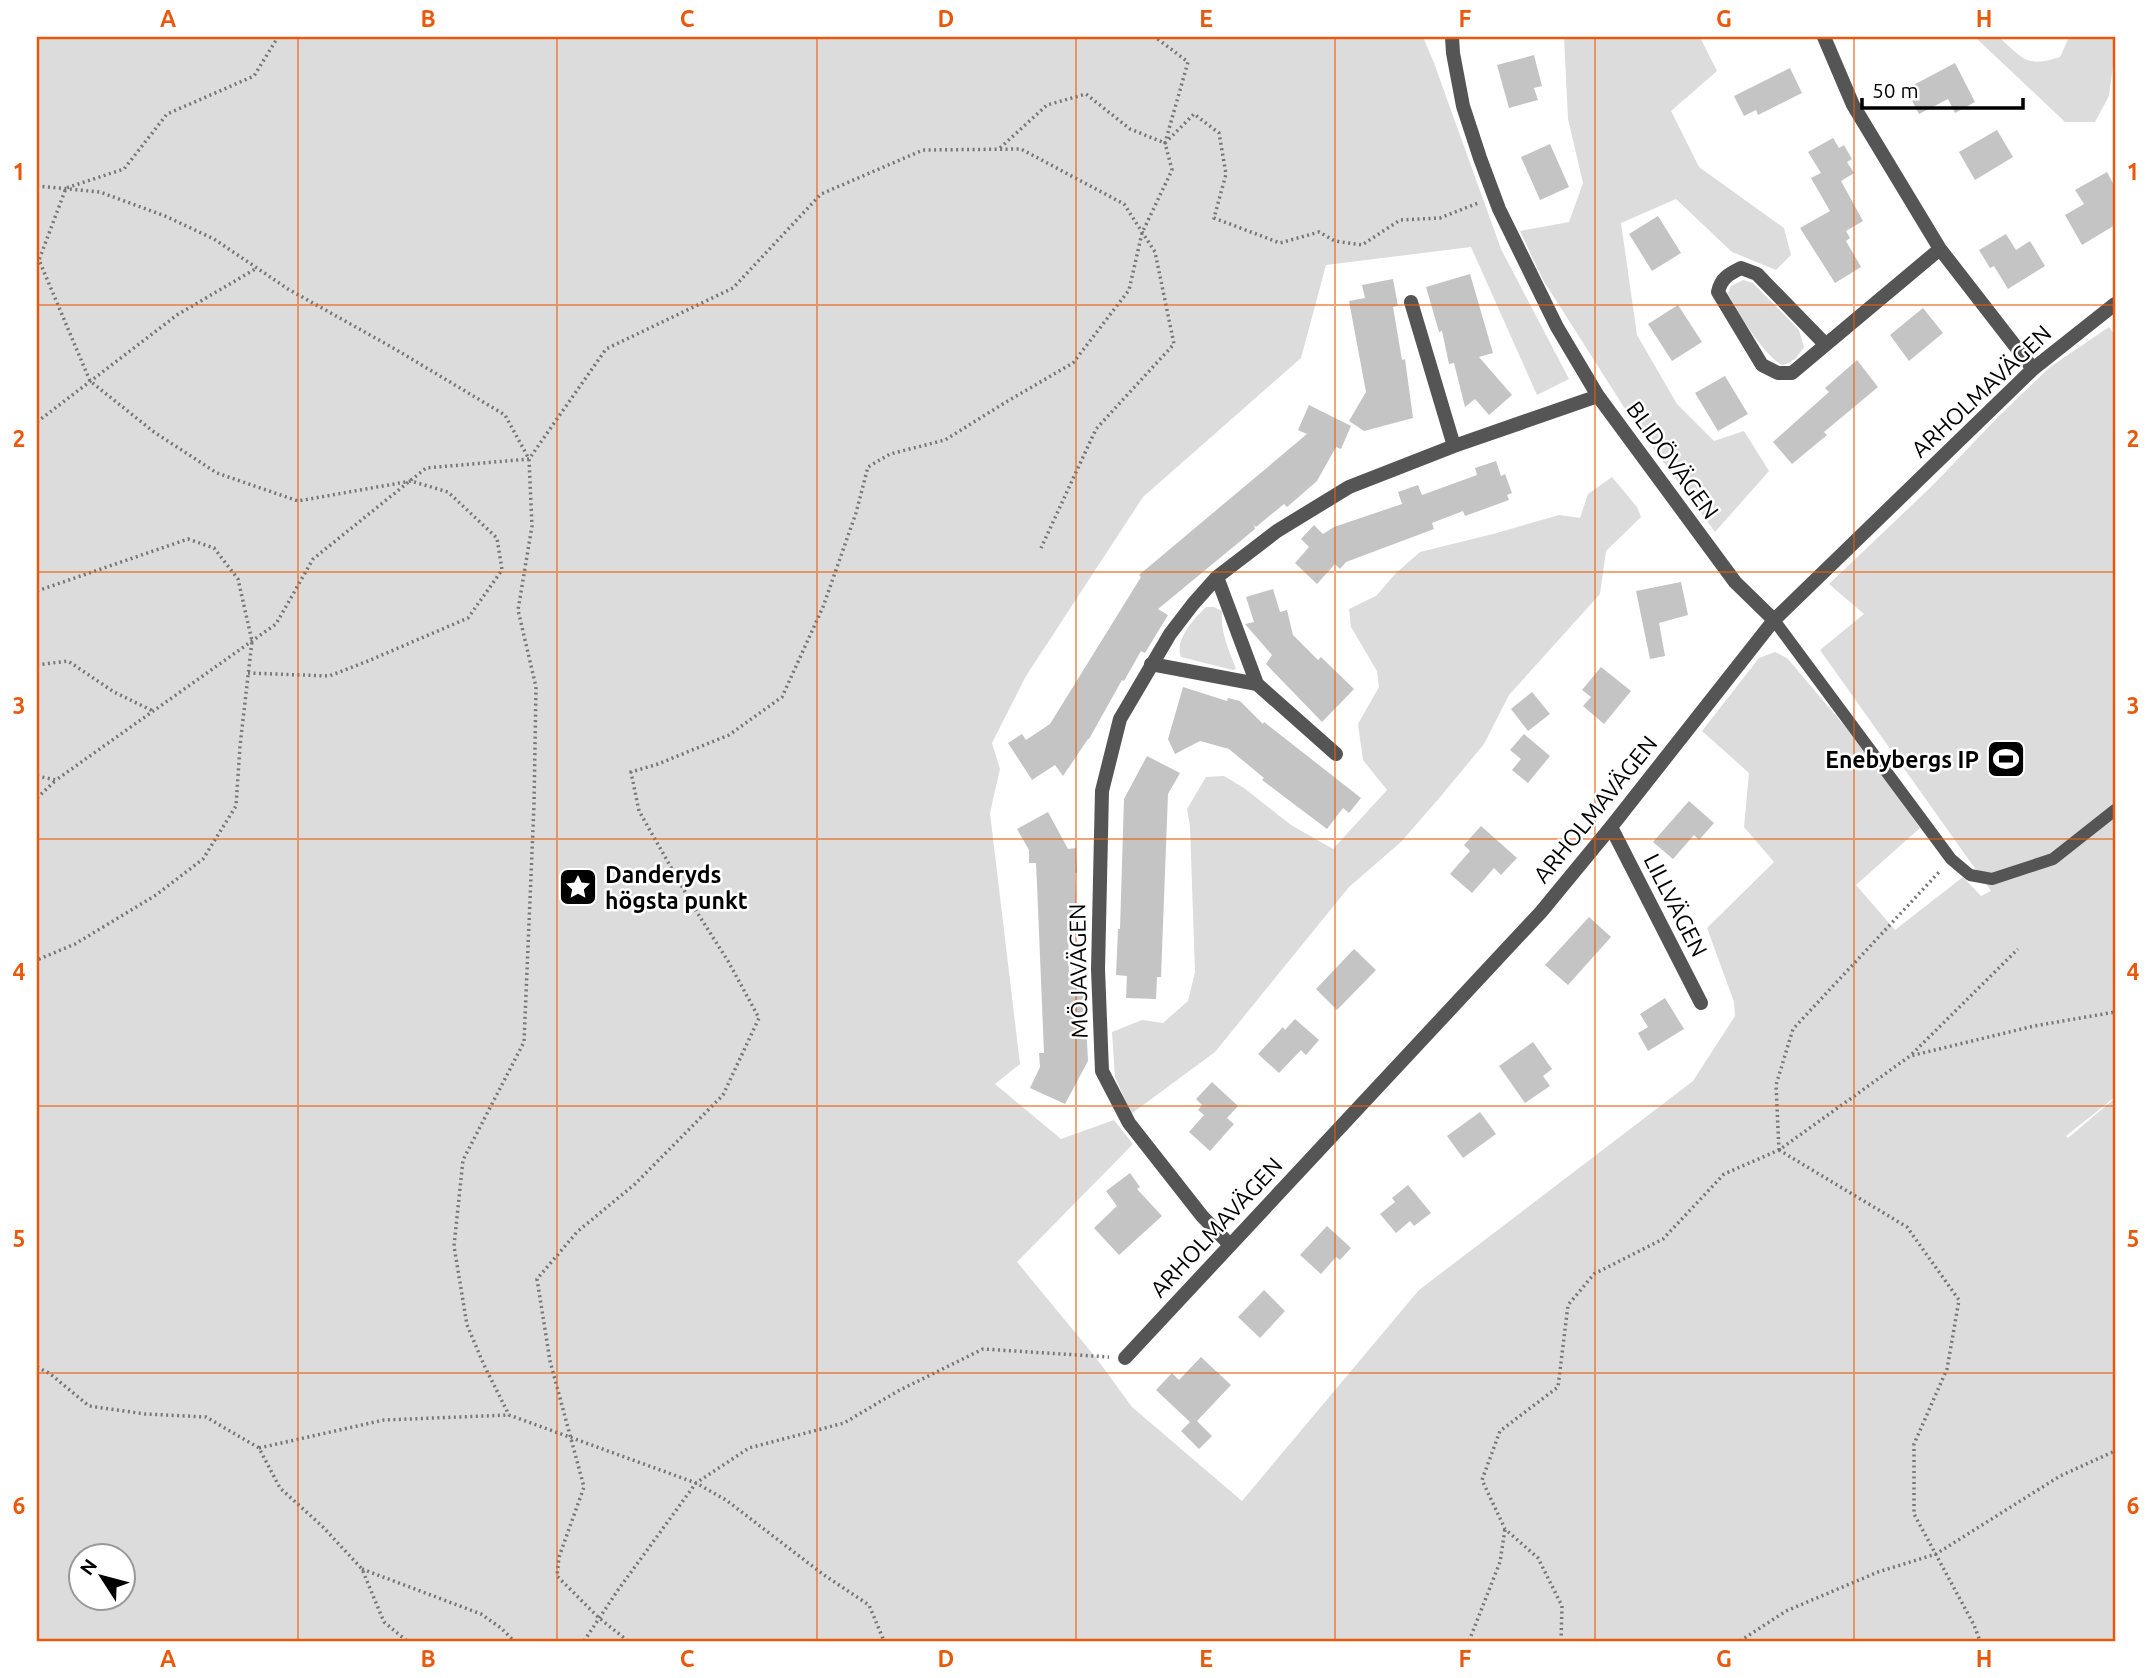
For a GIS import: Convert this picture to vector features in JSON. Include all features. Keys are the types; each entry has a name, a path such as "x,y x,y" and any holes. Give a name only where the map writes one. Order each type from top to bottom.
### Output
{"street":[{"name":"BLIDÖVÄGEN","path":"1452,37 1452,52 1463,106 1494,196 1546,305 1598,396 1735,582 1774,620"},
{"path":"1824,37 1853,105 1940,249 2033,369"},
{"path":"1825,344 1756,274 1741,268 1720,282 1718,292 1762,365 1778,373 1792,373 1940,249"},
{"path":"1411,302 1454,446"},
{"name":"ARHOLMAVÄGEN","path":"1125,1358 1541,912 1611,828 1774,620 2033,369 2115,304"},
{"name":"MÖJAVÄGEN","path":"1230,1245 1202,1216 1129,1123 1102,1071 1098,969 1102,791 1120,719 1170,634 1217,577 1277,531 1349,487 1454,446 1598,396"},
{"path":"1217,577 1256,684 1336,754"},
{"path":"1151,664 1256,684"},
{"name":"LILLVÄGEN","path":"1611,828 1701,1003"}],"lane":[{"name":"BLIDÖVÄGEN","path":"1774,620 1951,859"},
{"path":"1951,859 1970,875 1992,879 2053,859 2115,810"}],"path":[{"path":"66,188 124,169 166,114 254,76 278,37"},
{"path":"628,1641 599,1618 557,1576 559,1557 584,1488 550,1361 537,1279 577,1232 635,1184 723,1095 759,1018 639,811 631,772 729,735 782,697 823,607 856,513 868,467 890,454 945,440 1073,363 1129,290 1142,233 1172,170 1165,143 1188,62 1155,37"},
{"path":"998,149 1046,105 1086,94 1130,129 1165,143"},
{"path":"1165,143 1194,114 1219,133 1226,174 1214,218 1280,243 1319,232 1335,241 1362,245 1400,220 1440,218 1494,196"},
{"path":"529,459 606,349 733,288 821,194 923,150 1021,149 1124,205 1155,252 1174,344 1096,429 1041,548"},
{"path":"37,186 100,192 165,216 214,239 288,289 505,415 529,459 532,526 519,610 536,687 524,1042 463,1160 454,1246 467,1325 509,1415"},
{"path":"66,188 39,260 90,381 154,432 217,473 298,501 411,481 448,492 497,538 502,570 468,618 329,676 248,673"},
{"path":"37,422 177,315 257,268"},
{"path":"37,798 56,780 276,624 313,559 426,468 529,459"},
{"path":"37,591 188,538 214,548 239,579 252,641 236,806 202,859 156,895 75,944 37,960"},
{"path":"37,665 68,661 114,692 154,711"},
{"path":"37,776 56,780"},
{"path":"1779,1150 1776,1085 1793,1029 1951,859"},
{"path":"1561,1641 1562,1606 1538,1558 1505,1529 1482,1480 1500,1431 1558,1387 1568,1305 1594,1274 1662,1239 1724,1174 1779,1150 1910,1056 2018,949"},
{"path":"1910,1056 2034,1026 2115,1012"},
{"path":"1779,1150 1907,1227 1959,1300 1947,1369 1914,1444 1914,1514 1980,1641"},
{"path":"584,1641 696,1483 749,1448 844,1423 898,1391 983,1349 1125,1358"},
{"path":"37,1367 49,1373 89,1406 145,1414 206,1417 259,1448 280,1489 323,1527 362,1569 384,1622 407,1641"},
{"path":"259,1448 384,1420 509,1415 696,1483 726,1500 824,1575 869,1605 884,1641"},
{"path":"1741,1641 1786,1611 1878,1572 1936,1554 2060,1476 2115,1451"},
{"path":"1469,1641 1500,1562 1505,1529"},
{"path":"362,1569 481,1614 514,1641"}],"shaded area":[{"path":"37,37 1423,37 1501,249 1569,379 1537,395 1471,247 1326,265 1301,358 1143,497 1026,676 992,743 1000,769 990,813 1020,1064 995,1084 1061,1139 1114,1120 1133,1144 1017,1262 1097,1359 1132,1407 1242,1501 1419,1290 1693,1081 1735,1016 1734,1002 1707,928 1774,862 1744,827 1749,773 1702,731 1759,658 1775,652 1787,658 1860,744 1920,828 1856,885 1895,930 1963,877 1981,896 1991,891 1820,650 1864,614 1829,584 1933,485 2050,367 2109,327 2115,335 2115,1097 2066,1136 2068,1138 2115,1098 2115,1641 37,1641"},
{"path":"1564,37 1700,37 1717,71 1671,111 1699,167 1784,228 1791,255 1776,270 1732,252 1676,199 1621,223 1637,335 1677,404 1714,441 1744,431 1769,471 1715,532 1629,415 1543,280 1520,231 1569,222 1583,183 1568,119"},
{"path":"1975,37 1999,37 2020,56 2040,62 2060,57 2069,37 2113,37 2115,50 2109,96 2095,122 2065,122"},
{"path":"1743,280 1753,283 1799,330 1804,347 1789,363 1782,365 1767,352 1732,301 1728,293 1731,286"},
{"path":"1612,477 1637,507 1641,517 1606,551 1600,594 1509,695 1484,744 1441,796 1401,842 1349,887 1215,1052 1131,1114 1115,1077 1112,1032 1142,1020 1163,1023 1188,1001 1195,972 1190,826 1187,809 1206,777 1224,776 1244,788 1291,825 1333,849 1387,790 1363,760 1358,724 1379,687 1377,671 1351,627 1349,609 1376,596 1395,574 1420,552 1559,515 1580,518 1588,494"},
{"path":"1206,607 1222,611 1224,633 1236,669 1181,657 1180,644 1183,637"}],"building":[{"path":"1534,55 1542,86 1534,88 1538,100 1509,108 1497,65"},
{"path":"1955,63 1975,102 1955,113 1948,99 1919,114 1906,89"},
{"path":"1790,68 1802,93 1758,115 1756,110 1744,116 1734,96"},
{"path":"1997,130 2013,157 1975,180 1959,152"},
{"path":"1833,138 1839,148 1844,145 1852,159 1847,162 1854,173 1841,181 1863,221 1846,231 1850,238 1846,241 1861,267 1835,283 1800,228 1830,211 1811,178 1821,173 1808,152"},
{"path":"1550,144 1569,187 1540,200 1521,157"},
{"path":"2107,172 2115,187 2115,225 2082,245 2065,215 2084,204 2075,190"},
{"path":"1658,216 1681,253 1652,271 1629,234"},
{"path":"2006,234 2016,250 2030,241 2045,266 2008,289 1994,266 1990,268 1979,250"},
{"path":"1470,274 1493,353 1479,357 1512,395 1489,415 1475,399 1465,407 1454,363 1449,364 1442,331 1439,332 1426,287"},
{"path":"1393,279 1398,306 1393,307 1402,360 1405,359 1413,418 1364,431 1349,421 1366,392 1349,301 1365,298 1362,285"},
{"path":"1678,305 1702,342 1672,361 1648,324"},
{"path":"1923,308 1943,333 1909,361 1890,335"},
{"path":"1857,360 1878,387 1824,432 1827,435 1792,464 1773,442 1829,392 1825,388"},
{"path":"1725,376 1748,414 1718,431 1695,393"},
{"path":"1309,405 1351,426 1341,449 1336,447 1317,481 1287,507 1284,504 1256,527 1254,525 1255,529 1158,609 1168,615 1145,653 1141,651 1124,681 1122,680 1089,739 1063,776 1055,765 1032,780 1008,743 1022,734 1026,740 1050,724 1141,577 1139,575 1307,434 1298,430"},
{"path":"1496,461 1501,476 1505,474 1512,493 1507,495 1509,500 1465,516 1463,511 1432,523 1434,529 1346,562 1340,569 1335,564 1317,584 1295,563 1309,547 1301,539 1314,525 1323,534 1334,527 1402,504 1398,492 1418,485 1422,495 1477,475 1475,468"},
{"path":"1681,582 1688,615 1659,623 1665,656 1650,659 1636,591"},
{"path":"1273,589 1280,612 1287,610 1293,635 1318,660 1321,657 1354,689 1322,722 1266,664 1272,655 1245,624 1254,622 1246,597"},
{"path":"1601,667 1631,691 1604,724 1583,706 1591,697 1582,690"},
{"path":"1183,687 1227,701 1228,698 1240,701 1263,724 1264,722 1361,798 1349,813 1343,808 1327,829 1262,780 1264,778 1229,749 1200,741 1175,754 1168,739"},
{"path":"1532,692 1550,714 1528,731 1511,709"},
{"path":"1524,734 1550,756 1528,783 1512,770 1521,759 1510,750"},
{"path":"1147,756 1180,773 1168,794 1161,977 1157,977 1156,999 1126,998 1127,976 1116,975 1124,799"},
{"path":"1689,801 1714,823 1699,840 1694,835 1673,859 1653,842"},
{"path":"1048,812 1068,849 1076,848 1077,926 1068,927 1069,974 1071,984 1084,983 1088,1061 1065,1104 1030,1088 1040,1067 1039,1053 1044,1053 1036,863 1029,863 1029,850 1017,829"},
{"path":"1481,826 1517,858 1501,875 1494,868 1472,893 1450,874 1470,851 1464,845"},
{"path":"1589,917 1611,937 1568,985 1545,965"},
{"path":"1354,949 1376,970 1337,1010 1316,989"},
{"path":"1665,998 1684,1029 1648,1051 1638,1033 1648,1027 1640,1014"},
{"path":"1295,1019 1319,1040 1306,1055 1301,1050 1279,1073 1258,1054 1283,1027 1285,1030"},
{"path":"1533,1042 1552,1069 1543,1076 1550,1086 1525,1103 1499,1066"},
{"path":"1212,1082 1238,1106 1227,1118 1234,1124 1210,1151 1189,1132 1204,1115 1198,1110 1202,1105 1196,1099"},
{"path":"1480,1112 1496,1134 1463,1158 1447,1136"},
{"path":"1130,1173 1140,1187 1137,1189 1162,1216 1119,1255 1094,1228 1117,1206 1106,1191"},
{"path":"1408,1185 1431,1213 1414,1226 1410,1221 1396,1233 1380,1214 1395,1202 1392,1198"},
{"path":"1327,1226 1351,1248 1340,1260 1336,1257 1321,1274 1300,1255"},
{"path":"1264,1290 1285,1311 1260,1338 1238,1317"},
{"path":"1201,1357 1231,1385 1197,1421 1212,1436 1199,1449 1181,1431 1190,1422 1156,1390 1172,1373 1179,1380"}],"place":[{"name":"Enebybergs IP","path":"2006,759"},
{"name":"Danderyds högsta punkt","path":"578,887"}]}
